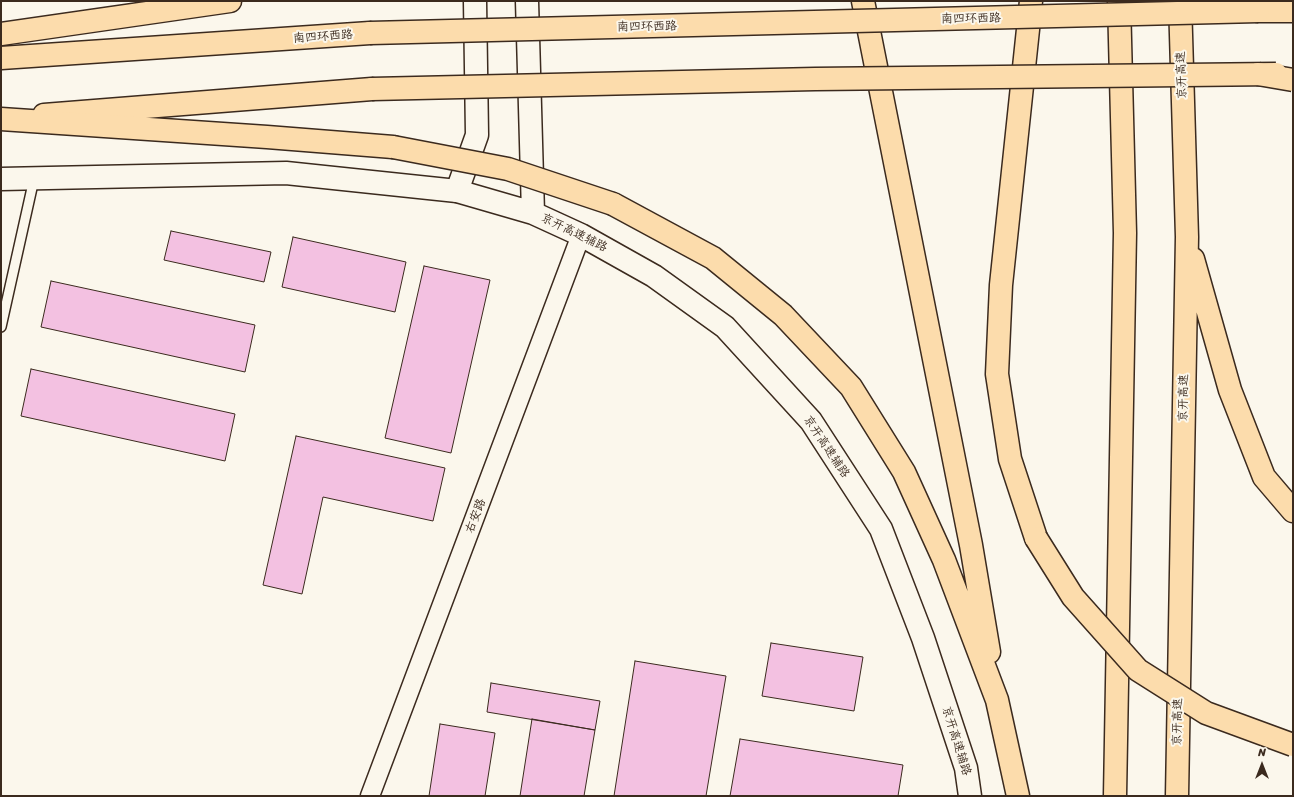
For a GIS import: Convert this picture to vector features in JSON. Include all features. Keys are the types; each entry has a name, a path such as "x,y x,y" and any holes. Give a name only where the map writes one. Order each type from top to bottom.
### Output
{"highway":[{"path":"1,34 230,1"},
{"path":"863,1 971,545 997,700 1018,796"},
{"path":"1031,1 1001,285 997,374 1010,459 1036,538 1074,597 1138,670 1206,713 1293,745"},
{"path":"1115,796 1125,233 1119,1"},
{"name":"京开高速","path":"1177,796 1187,237 1180,1"},
{"name":"南四环西路","path":"1,58 370,33 1293,11"},
{"path":"1258,74 1293,80"},
{"path":"1,119 372,89 815,79 1293,74"},
{"path":"1,119 259,136 393,147 508,169 613,204 713,258 784,315 851,387 904,472 944,560 997,700"},
{"path":"1187,237 1230,390 1264,476 1293,511"}],"main road":[{"path":"457,191 477,135 475,1"},
{"path":"1,179 286,173 457,191 533,213 527,1"},
{"name":"京开高速辅路","path":"533,213 581,235 654,276 725,327 811,421 881,529 923,638 966,768 970,796"}],"street":[{"name":"右安路","path":"370,796 581,235"}],"lane":[{"path":"1,327 34,178"}],"building":[{"path":"171,231 271,252 264,282 164,260"},
{"path":"293,237 406,262 395,312 282,287"},
{"path":"424,266 490,280 451,453 385,438"},
{"path":"51,281 255,325 245,372 41,327"},
{"path":"31,369 235,414 225,461 21,416"},
{"path":"296,436 445,468 433,521 323,497 302,594 263,585"},
{"path":"771,643 863,657 854,711 762,696"},
{"path":"635,661 726,676 706,796 614,796"},
{"path":"491,683 600,701 595,730 487,712"},
{"path":"532,719 595,730 584,796 520,796"},
{"path":"440,724 495,733 485,796 429,796"},
{"path":"740,739 903,765 898,796 730,796"}]}
